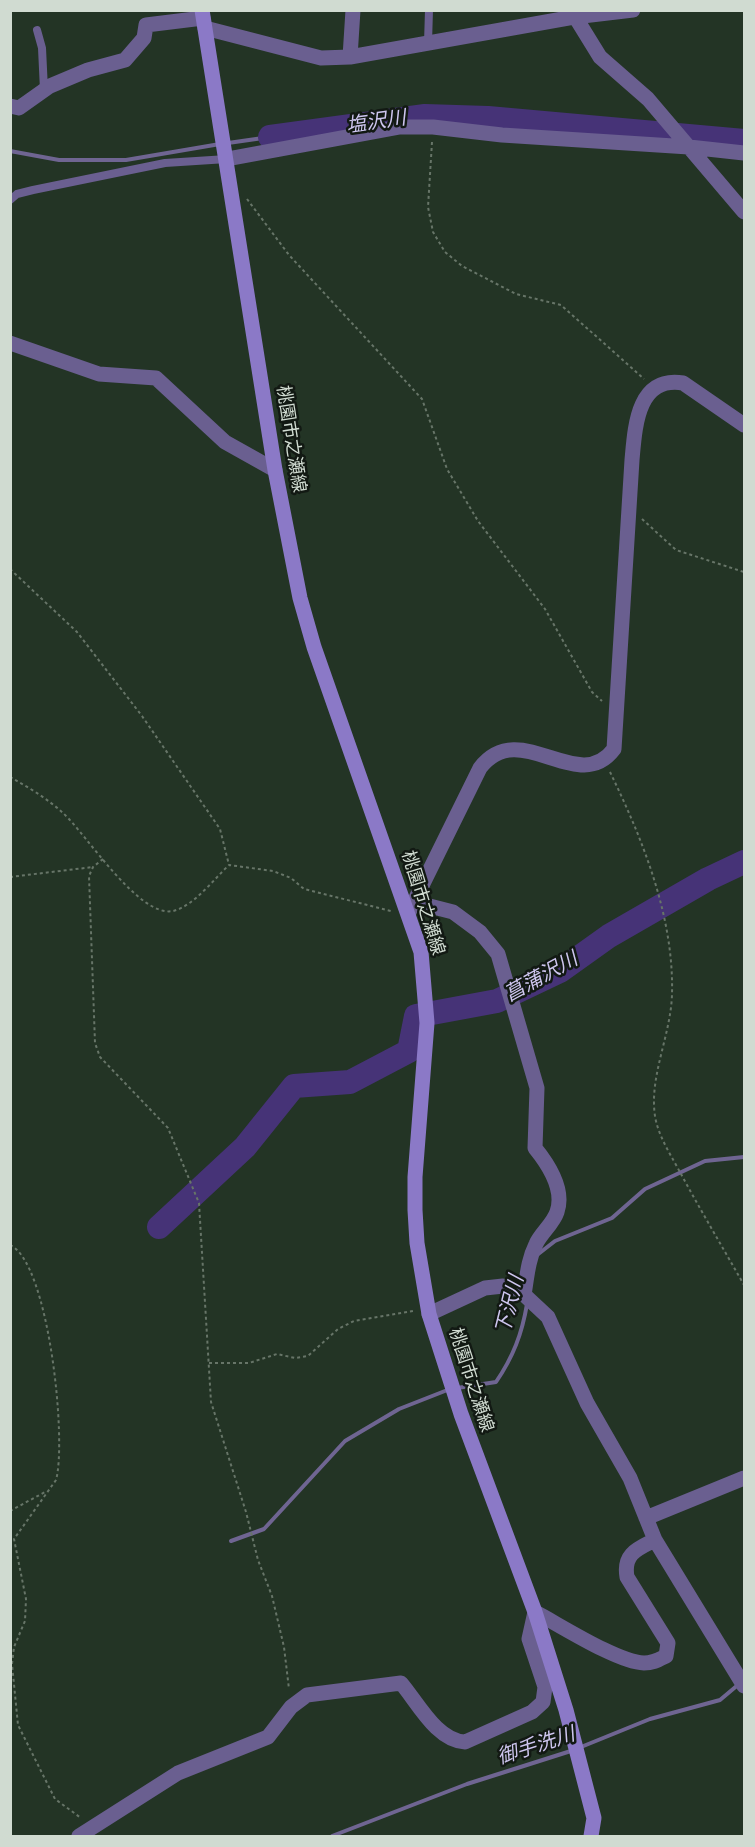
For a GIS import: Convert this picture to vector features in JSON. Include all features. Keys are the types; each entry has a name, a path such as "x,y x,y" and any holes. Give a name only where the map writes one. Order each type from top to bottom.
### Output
{"main road":[{"name":"桃園市之瀬線","path":"203,19 221,118 275,471 300,598 314,647 411,910 421,952 426,988 427,1023 415,1177 417,1243 428,1311 461,1414 535,1612 566,1710 594,1818 591,1836"}],"street":[{"path":"350,57 353,10"},
{"path":"10,106 19,108 44,90 88,70 125,60 144,38 144,18 203,19 321,58 350,57 572,14 633,10"},
{"path":"572,14 600,57 648,99 744,212"},
{"path":"227,158 400,127 433,127 502,135 689,146 744,153"},
{"path":"10,343 99,374 156,378 225,442 275,471"},
{"path":"525,1295 528,1266 536,1244 557,1212 558,1196 552,1169 535,1148 537,1088 515,1020 498,954 480,932 453,912 411,910 480,768 488,757 501,750 518,749 590,767 605,761 614,749 636,417 646,396 671,381 683,383 744,424"},
{"path":"428,1311 485,1288 503,1286 518,1289 548,1317 587,1403 630,1478 655,1540 744,1686"},
{"path":"646,1518 744,1478"},
{"path":"79,1836 91,1826 178,1773 268,1737 291,1707 307,1695 401,1683 444,1735 453,1742 465,1742 532,1712 543,1702 544,1687 528,1639 535,1612 617,1655 641,1663 653,1663 666,1656 668,1643 627,1576 625,1565 632,1552 655,1540"}],"lane":[{"path":"428,43 429,10"},
{"path":"37,30 42,48 44,90"},
{"path":"10,200 17,194 33,190 165,164 227,158"}],"path":[{"path":"433,127 428,207 433,232 445,252 462,267 516,294 561,305 655,389"},
{"path":"233,196 245,197 289,255 422,399 447,469 478,521 545,609 592,692 601,701 616,708"},
{"path":"630,509 676,550 744,572"},
{"path":"10,569 77,632 141,716 220,829 229,865"},
{"path":"605,761 628,810 655,882 666,935 672,994 654,1093 655,1118 667,1148 693,1197 744,1285"},
{"path":"10,777 63,813 103,859 148,905 160,911 185,907 229,865"},
{"path":"103,859 93,867 89,876 95,1043 100,1057 168,1128 200,1203 211,1402 246,1512 258,1560 273,1596 284,1647 291,1707"},
{"path":"229,865 273,872 291,878 304,889 411,910"},
{"path":"10,877 93,867"},
{"path":"10,1245 18,1249 27,1259 40,1291 46,1320 59,1424 59,1469 56,1480 14,1539 26,1599 25,1621 14,1647 12,1664 18,1725 55,1799 91,1826"},
{"path":"209,1363 249,1363 278,1354 295,1358 308,1356 338,1329 354,1321 428,1311"},
{"path":"10,1510 47,1490"}],"waterway":[{"name":"塩沢川","path":"270,137 425,116 488,118 744,141"},
{"name":"塩沢川","path":"228,143 270,137"},
{"name":"塩沢川","path":"10,151 59,160 126,160 220,144"},
{"name":"菖蒲沢川","path":"159,1227 245,1147 294,1086 350,1082 409,1051 416,1016 497,1001 560,971 609,936 708,879 744,862"},
{"name":"下沢川","path":"537,1255 555,1241 612,1218 645,1189 705,1161 744,1157"},
{"name":"下沢川","path":"457,1388 496,1382 516,1345 527,1304"},
{"name":"下沢川","path":"231,1541 264,1529 345,1441 399,1409 450,1389"},
{"name":"御手洗川","path":"581,1747 650,1719 720,1700 739,1684"},
{"name":"御手洗川","path":"332,1836 467,1784 574,1750"}]}
